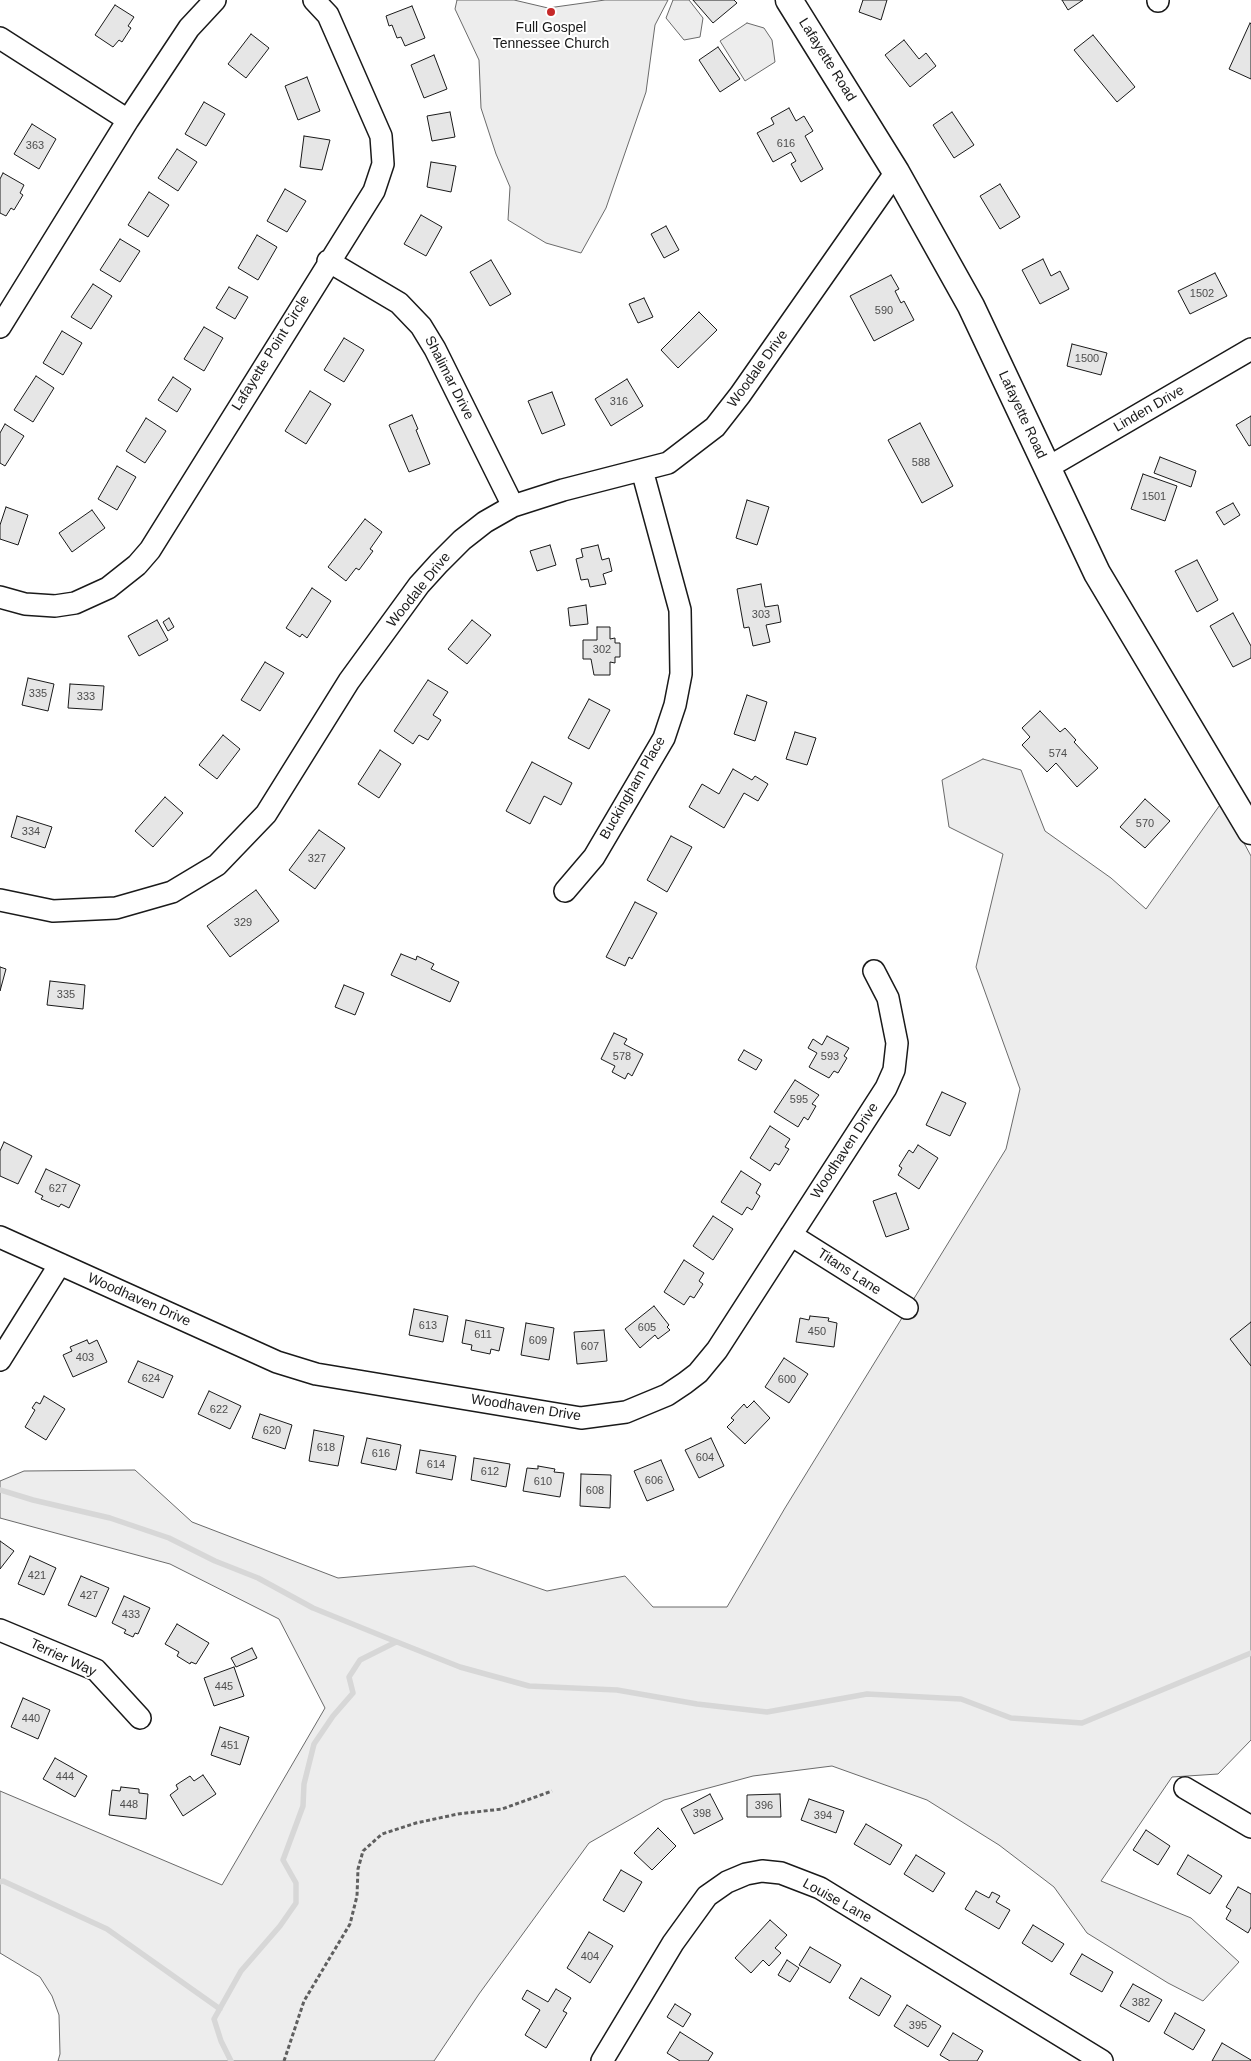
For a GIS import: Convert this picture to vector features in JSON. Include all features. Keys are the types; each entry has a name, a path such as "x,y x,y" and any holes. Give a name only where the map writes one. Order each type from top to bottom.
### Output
{"main road":[{"name":"Lafayette Road","path":"789,0 896,172 970,306 1097,573 1251,831"}],"street":[{"path":"0,327 128,120 189,28 214,0"},
{"name":"Lafayette Point Circle","path":"0,597 25,604 55,606 75,603 108,588 137,565 150,550 328,261 374,191 383,164 381,136 328,15 314,0"},
{"path":"0,38 128,120"},
{"name":"Woodale Drive","path":"0,900 53,911 86,911 116,908 172,892 195,880 217,865 266,814 349,681 419,585 462,540 485,522 513,506 563,490 668,463 715,428 896,172"},
{"name":"Shalimar Drive","path":"328,261 399,303 421,326 435,349 513,506"},
{"name":"Linden Drive","path":"1047,468 1251,349"},
{"name":"Buckingham Place","path":"565,891 594,857 664,738 675,705 681,674 680,610 642,470"},
{"name":"Woodhaven Drive","path":"0,1237 277,1362 316,1374 581,1418 626,1412 667,1395 698,1373 717,1350 886,1088 894,1070 897,1043 895,1025 888,998 874,972"},
{"name":"Titans Lane","path":"791,1235 907,1308"},
{"path":"0,1360 60,1264"},
{"name":"Terrier Way","path":"0,1630 96,1670 140,1718"},
{"path":"1185,1788 1251,1827"},
{"name":"Louise Lane","path":"602,2061 673,1942 707,1896 728,1882 746,1874 762,1871 780,1873 820,1888 1102,2061"}],"path":[{"path":"284,2061 304,2001 350,1924 358,1896 358,1869 363,1852 382,1834 416,1823 502,1809 552,1791"}],"shaded area":[{"path":"457,0 514,0 548,8 605,0 668,0 655,25 646,92 606,208 581,253 546,243 508,220 510,187 496,154 481,108 479,60 455,9"},
{"path":"673,0 689,0 703,18 700,37 684,40 666,18"},
{"path":"747,23 764,28 772,40 775,62 745,81 720,41"},
{"path":"983,759 1021,770 1045,831 1111,878 1146,909 1222,802 1251,856 1251,1740 1218,1774 1172,1777 1101,1881 1191,1918 1239,1962 1203,2001 1168,1983 1087,1933 1054,1887 999,1845 927,1800 832,1766 753,1776 664,1800 589,1843 479,1994 434,2061 58,2061 60,2054 59,2015 52,1996 40,1977 0,1953 0,1791 222,1885 325,1708 279,1619 170,1564 0,1518 0,1481 24,1471 135,1470 192,1522 338,1578 474,1566 547,1591 625,1576 653,1607 727,1607 785,1508 1006,1149 1020,1089 976,967 1003,854 949,827 942,780"}],"building":[{"path":"693,0 734,0 737,3 713,23"},
{"path":"863,0 887,0 881,20 859,12"},
{"path":"1062,0 1083,0 1068,10"},
{"path":"115,5 134,17 128,26 131,28 122,42 119,40 113,47 95,35"},
{"path":"412,6 425,38 405,46 401,37 397,38 392,25 389,26 386,16"},
{"path":"1251,24 1251,79 1229,69"},
{"path":"251,34 269,48 246,78 228,64"},
{"path":"1093,35 1135,87 1117,102 1074,50"},
{"path":"904,40 919,59 926,53 936,66 910,87 885,55"},
{"path":"718,47 740,79 720,92 699,60"},
{"path":"434,55 447,89 424,98 411,65"},
{"path":"307,77 320,111 298,120 285,86"},
{"path":"204,102 225,114 206,146 185,134"},
{"path":"789,108 796,121 804,116 813,131 805,136 823,169 801,182 791,164 796,161 791,152 773,162 757,133 774,124 771,118"},
{"path":"450,112 455,137 432,141 427,116"},
{"path":"952,112 974,145 954,158 933,125"},
{"path":"32,124 56,139 39,169 14,154"},
{"path":"304,136 330,140 322,170 300,167"},
{"path":"177,149 197,162 178,191 158,178"},
{"path":"431,162 456,166 451,192 427,187"},
{"path":"3,173 24,185 20,193 23,195 14,210 11,208 6,216 0,213 0,179"},
{"path":"1000,184 1020,217 1000,229 980,196"},
{"path":"285,189 306,201 287,232 267,221"},
{"path":"149,192 169,205 148,237 128,225"},
{"path":"421,215 442,227 426,256 404,244"},
{"path":"666,226 679,250 664,258 651,234"},
{"path":"257,235 277,247 258,280 238,268"},
{"path":"120,239 140,251 120,282 100,270"},
{"path":"1043,259 1051,276 1060,271 1069,289 1040,304 1022,270"},
{"path":"491,260 511,294 490,306 470,272"},
{"path":"1215,273 1227,296 1190,314 1178,291"},
{"path":"891,275 899,289 895,291 901,303 904,301 914,320 874,341 850,296"},
{"path":"93,284 112,296 91,329 71,317"},
{"path":"229,287 248,297 235,319 216,308"},
{"path":"644,298 653,317 638,323 629,304"},
{"path":"699,312 717,330 678,368 661,350"},
{"path":"204,327 223,338 204,371 184,359"},
{"path":"62,331 82,343 63,375 43,363"},
{"path":"344,338 364,350 344,382 324,370"},
{"path":"1072,344 1107,353 1101,375 1067,366"},
{"path":"36,376 54,388 33,422 14,410"},
{"path":"173,377 191,389 177,412 158,400"},
{"path":"627,379 643,406 611,426 595,399"},
{"path":"310,391 331,404 306,444 285,431"},
{"path":"552,392 565,425 542,434 528,401"},
{"path":"412,415 430,464 409,472 389,425"},
{"path":"1251,416 1251,445 1249,446 1236,425"},
{"path":"146,418 166,431 145,463 126,451"},
{"path":"920,423 953,486 922,503 888,440"},
{"path":"5,424 24,436 5,466 0,463 0,433"},
{"path":"1160,457 1196,471 1191,487 1154,473"},
{"path":"117,466 136,477 117,510 98,499"},
{"path":"1143,474 1177,486 1165,521 1131,509"},
{"path":"747,500 769,507 757,545 736,538"},
{"path":"1233,503 1240,515 1224,525 1216,512"},
{"path":"6,507 28,515 18,545 0,539 0,525"},
{"path":"92,510 105,528 72,552 59,533"},
{"path":"365,519 382,532 370,549 373,551 359,570 356,568 346,581 328,567"},
{"path":"550,545 556,565 537,571 530,551"},
{"path":"598,545 602,560 609,558 612,571 603,574 606,584 590,587 588,579 581,580 576,559 583,557 581,549"},
{"path":"1197,560 1218,600 1197,612 1175,571"},
{"path":"761,584 765,607 778,605 781,622 766,625 770,642 753,646 749,627 744,628 737,589"},
{"path":"312,588 331,601 307,638 302,634 300,637 286,628"},
{"path":"586,605 588,624 570,626 568,608"},
{"path":"1233,613 1251,646 1251,658 1233,667 1210,626"},
{"path":"169,618 174,627 168,631 163,622"},
{"path":"157,620 168,640 139,656 128,636"},
{"path":"472,620 491,635 467,664 448,649"},
{"path":"597,627 610,627 610,639 615,638 615,643 620,643 620,657 615,657 615,663 610,662 610,675 594,675 591,659 583,659 583,640 597,640"},
{"path":"265,662 284,673 260,711 241,700"},
{"path":"28,678 54,684 48,711 22,705"},
{"path":"428,680 448,692 433,715 441,720 428,740 419,735 413,744 394,731"},
{"path":"70,684 104,686 102,710 68,708"},
{"path":"747,695 767,702 755,741 734,734"},
{"path":"589,699 610,710 589,749 568,738"},
{"path":"1040,711 1060,732 1065,728 1076,740 1074,742 1098,768 1077,787 1056,763 1047,772 1022,745 1030,737 1022,728"},
{"path":"795,732 816,738 807,765 786,759"},
{"path":"223,735 240,749 217,779 199,765"},
{"path":"380,750 401,764 379,798 358,784"},
{"path":"532,762 572,783 561,805 544,796 530,824 506,811"},
{"path":"733,769 752,780 755,776 768,784 758,801 744,793 724,828 689,807 702,784 719,794"},
{"path":"165,797 183,813 153,847 135,831"},
{"path":"1145,799 1170,821 1145,848 1120,827"},
{"path":"17,816 52,827 45,848 11,837"},
{"path":"319,830 345,848 315,889 289,870"},
{"path":"671,836 692,847 667,892 647,880"},
{"path":"256,890 279,921 230,957 207,926"},
{"path":"635,902 657,913 632,959 629,957 625,966 606,957"},
{"path":"401,954 416,960 417,956 434,964 431,969 459,982 450,1002 391,975"},
{"path":"0,967 6,969 0,991"},
{"path":"50,981 85,985 83,1009 47,1005"},
{"path":"344,985 364,993 355,1015 335,1007"},
{"path":"614,1033 627,1039 624,1044 643,1054 632,1076 628,1073 625,1079 612,1072 615,1066 601,1059"},
{"path":"827,1036 849,1048 844,1056 847,1058 838,1073 834,1071 829,1078 809,1067 817,1053 808,1048 813,1039 822,1045"},
{"path":"744,1050 762,1060 756,1070 738,1060"},
{"path":"795,1080 819,1095 812,1104 816,1106 808,1120 804,1117 798,1127 774,1112"},
{"path":"942,1092 966,1103 950,1136 926,1125"},
{"path":"770,1126 790,1139 785,1147 789,1149 779,1165 775,1163 770,1171 750,1158"},
{"path":"4,1142 32,1156 18,1184 0,1176 0,1151"},
{"path":"918,1145 938,1158 919,1189 898,1175 902,1168 899,1166 909,1150 913,1153"},
{"path":"46,1169 80,1185 69,1208 61,1204 59,1207 41,1199 43,1196 35,1192"},
{"path":"741,1171 761,1184 756,1193 760,1196 752,1210 747,1207 742,1215 721,1202"},
{"path":"896,1193 909,1229 886,1237 873,1201"},
{"path":"713,1216 733,1229 713,1260 693,1246"},
{"path":"684,1260 704,1273 699,1281 703,1284 694,1298 690,1296 684,1305 664,1292"},
{"path":"654,1306 669,1325 667,1327 670,1330 658,1339 655,1335 640,1348 625,1329"},
{"path":"414,1309 448,1316 443,1342 409,1335"},
{"path":"810,1316 829,1318 828,1321 837,1323 834,1347 796,1342 800,1318 809,1320"},
{"path":"466,1320 504,1328 499,1351 491,1349 490,1354 471,1350 472,1345 462,1343"},
{"path":"1251,1322 1251,1366 1230,1339"},
{"path":"526,1323 554,1328 549,1360 521,1355"},
{"path":"604,1330 607,1361 577,1364 574,1332"},
{"path":"87,1340 89,1344 97,1340 107,1362 73,1377 63,1355 72,1351 70,1347"},
{"path":"784,1358 808,1374 789,1403 765,1387"},
{"path":"138,1361 173,1376 163,1398 128,1382"},
{"path":"209,1391 241,1406 230,1429 198,1414"},
{"path":"44,1396 65,1409 46,1440 25,1427 35,1410 32,1408 36,1402 40,1404"},
{"path":"754,1401 770,1418 745,1444 727,1427 734,1420 731,1418 744,1404 747,1408"},
{"path":"260,1414 292,1425 285,1449 252,1438"},
{"path":"314,1430 344,1436 338,1466 309,1461"},
{"path":"367,1438 401,1445 396,1470 361,1463"},
{"path":"711,1438 724,1466 699,1478 685,1450"},
{"path":"420,1450 456,1456 452,1480 416,1473"},
{"path":"474,1458 510,1464 506,1487 471,1480"},
{"path":"661,1460 674,1490 647,1501 634,1471"},
{"path":"538,1466 555,1469 554,1472 564,1473 560,1497 523,1491 527,1468 538,1469"},
{"path":"581,1474 611,1475 610,1508 580,1506"},
{"path":"0,1541 14,1551 0,1569"},
{"path":"30,1556 56,1568 44,1595 18,1584"},
{"path":"81,1576 109,1588 96,1617 68,1605"},
{"path":"124,1596 150,1608 138,1634 135,1633 133,1637 124,1633 126,1630 112,1623"},
{"path":"177,1624 209,1643 196,1664 191,1662 190,1664 177,1656 179,1652 165,1644"},
{"path":"252,1648 257,1658 236,1667 231,1658"},
{"path":"234,1667 244,1696 214,1706 204,1678"},
{"path":"23,1698 50,1710 38,1739 11,1727"},
{"path":"220,1727 249,1737 240,1765 211,1755"},
{"path":"55,1758 87,1776 75,1797 43,1779"},
{"path":"203,1775 216,1794 183,1816 170,1795 178,1789 176,1785 190,1776 194,1781"},
{"path":"121,1787 139,1789 139,1793 148,1794 146,1819 109,1815 112,1790 120,1791"},
{"path":"710,1794 723,1819 694,1834 681,1809"},
{"path":"780,1794 781,1817 747,1817 747,1795"},
{"path":"809,1799 844,1811 836,1833 801,1820"},
{"path":"866,1824 902,1845 890,1865 854,1844"},
{"path":"658,1828 676,1846 652,1870 634,1853"},
{"path":"1146,1830 1170,1846 1158,1865 1133,1850"},
{"path":"916,1855 945,1873 933,1892 904,1874"},
{"path":"1188,1855 1222,1876 1210,1894 1177,1874"},
{"path":"621,1870 642,1882 624,1912 603,1900"},
{"path":"1238,1887 1251,1894 1251,1927 1248,1933 1226,1919 1231,1910 1226,1907"},
{"path":"976,1891 989,1898 992,1892 1000,1896 996,1902 1010,1910 999,1929 965,1909"},
{"path":"770,1920 787,1935 775,1948 781,1953 769,1966 763,1960 751,1973 735,1958"},
{"path":"1033,1925 1064,1944 1052,1962 1022,1943"},
{"path":"589,1932 613,1946 590,1983 567,1968"},
{"path":"810,1947 841,1965 830,1983 799,1965"},
{"path":"1082,1954 1113,1972 1102,1992 1070,1974"},
{"path":"787,1960 799,1968 790,1982 778,1975"},
{"path":"861,1978 891,1996 879,2016 849,1998"},
{"path":"1133,1984 1162,2000 1149,2022 1120,2006"},
{"path":"556,1989 571,1998 563,2011 567,2013 546,2048 525,2035 540,2010 522,1999 527,1990 548,2002"},
{"path":"675,2004 691,2014 683,2027 667,2017"},
{"path":"907,2005 941,2026 928,2047 894,2026"},
{"path":"1175,2013 1205,2030 1193,2050 1164,2033"},
{"path":"680,2032 713,2053 708,2061 680,2061 667,2053"},
{"path":"953,2033 983,2051 977,2061 950,2061 940,2055"},
{"path":"1222,2043 1251,2060 1251,2061 1212,2061"}],"waterway":[{"path":"0,1490 33,1500 110,1518 169,1538 215,1561 258,1578 313,1608 460,1667 529,1686 617,1690 697,1704 767,1712 867,1694 961,1699 1011,1718 1082,1723 1251,1653"},
{"path":"231,2061 221,2041 214,2019 241,1971 280,1926 296,1903 296,1883 283,1860 303,1806 304,1784 314,1744 333,1716 353,1693 349,1677 360,1660 396,1642"},
{"path":"0,1882 3,1881 107,1929 220,2009"}],"place":[{"name":"Full Gospel Tennessee Church","path":"551,12"}]}
